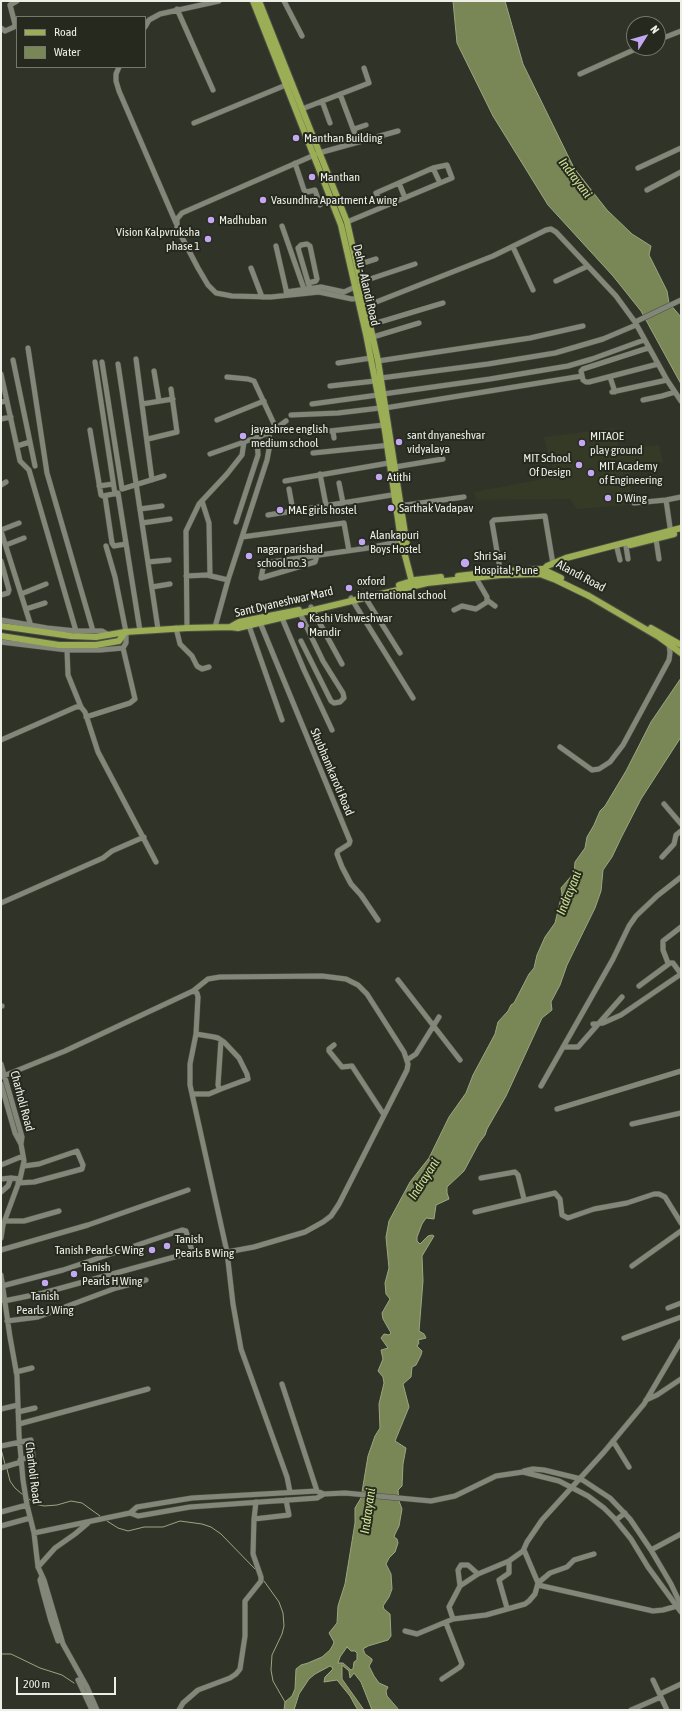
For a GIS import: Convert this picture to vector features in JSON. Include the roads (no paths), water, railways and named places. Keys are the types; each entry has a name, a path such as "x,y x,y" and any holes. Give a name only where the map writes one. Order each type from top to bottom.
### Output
{"main road":[{"name":"Dehu - Alandi Road","path":"253,1 286,85 347,222 361,282 361,298 371,358 381,395 389,445 389,463 397,494"},
{"name":"Dehu - Alandi Road","path":"259,1 302,109 341,225 355,287 366,306 378,361 378,380"},
{"name":"Dehu - Alandi Road","path":"383,408 384,425 395,467 401,540 414,583"},
{"name":"Dehu - Alandi Road","path":"398,506 414,583"},
{"path":"541,572 553,564 567,562 595,552 657,537 681,528"},
{"path":"670,533 681,532"},
{"name":"Alandi Road","path":"414,583 501,574 541,572 611,607 678,645 681,652"},
{"name":"Alandi Road","path":"501,574 527,574 541,572"},
{"path":"1,626 71,636 96,637 158,629 215,627 238,628 259,621 414,583 476,578 501,574"},
{"path":"1,636 32,643 96,645 120,641 126,632"},
{"name":"Alandi Road","path":"658,634 669,644 678,645"}],"street":[{"path":"1,28 5,31 14,27 15,24 10,5 17,1"},
{"path":"146,26 155,16 204,2 219,1"},
{"path":"284,1 302,36"},
{"path":"177,9 213,90"},
{"path":"666,37 681,31"},
{"path":"580,74 626,53"},
{"path":"119,68 116,74 116,81 119,91 176,224 201,274 212,291 232,296 262,296 324,292 361,298"},
{"path":"302,109 369,83 364,68"},
{"path":"194,123 286,85"},
{"path":"340,94 358,142"},
{"path":"322,101 330,123"},
{"path":"354,129 366,125"},
{"path":"176,224 178,216 182,213 316,154 398,131"},
{"path":"638,168 681,148"},
{"path":"295,164 304,190 307,192 315,190 320,205"},
{"path":"347,222 452,178 447,165 433,168 376,193 382,207"},
{"path":"433,168 440,183"},
{"path":"647,190 681,172"},
{"path":"399,183 405,198"},
{"path":"282,226 307,287"},
{"path":"366,306 513,247 546,230 551,229 556,232 616,296 637,323 648,348 666,380 681,401"},
{"path":"287,294 307,287 316,281 317,278 310,246 307,244 299,246 298,248 307,287"},
{"path":"276,246 287,294"},
{"path":"513,247 532,290"},
{"path":"357,265 376,260"},
{"path":"361,282 415,264"},
{"path":"556,280 588,266"},
{"path":"251,268 262,296"},
{"path":"307,287 322,287 344,292 355,287"},
{"path":"330,386 555,353 603,339 681,300"},
{"path":"370,325 443,303"},
{"path":"373,337 419,323"},
{"path":"378,361 530,338 583,326"},
{"path":"312,404 490,379 568,366 644,340"},
{"path":"28,348 47,473 93,631"},
{"path":"648,348 583,369 581,371 583,380 586,382 610,377 658,364"},
{"path":"338,363 371,358"},
{"path":"136,359 148,439 152,480"},
{"path":"13,360 35,466"},
{"path":"95,362 115,494"},
{"path":"102,362 122,489 136,486 164,476"},
{"path":"118,364 158,629"},
{"path":"154,371 159,401"},
{"path":"1,374 20,460 29,470 76,631"},
{"path":"291,415 338,413 383,408 582,376"},
{"path":"227,377 252,380 257,385 275,429"},
{"path":"610,377 613,392 666,380"},
{"path":"148,439 177,432 171,389"},
{"path":"643,400 675,392"},
{"path":"142,404 173,399"},
{"path":"1,402 7,401"},
{"path":"217,420 264,401"},
{"path":"1,419 11,417"},
{"path":"210,454 258,437 286,422"},
{"path":"334,438 332,431 384,425"},
{"path":"90,430 100,495 105,496 118,493 140,631"},
{"path":"215,627 228,580 267,460 270,444 269,432"},
{"path":"236,522 258,455 258,437"},
{"path":"17,446 30,442"},
{"path":"187,628 186,560 188,556 186,530 196,508 242,455 244,442"},
{"path":"312,453 389,445"},
{"path":"32,451 43,448"},
{"path":"395,467 443,459"},
{"path":"285,481 389,463"},
{"path":"320,474 326,505"},
{"path":"339,483 343,503"},
{"path":"99,486 113,484"},
{"path":"289,489 293,511"},
{"path":"268,515 397,494"},
{"path":"105,496 112,543 114,546 126,544"},
{"path":"398,506 464,496"},
{"path":"634,503 681,497"},
{"path":"666,500 670,533"},
{"path":"202,501 209,523 210,576"},
{"path":"140,509 162,506"},
{"path":"501,574 492,522 494,520 545,516 553,564"},
{"path":"142,523 170,519"},
{"path":"19,523 1,530 31,626"},
{"path":"242,537 344,523 349,551"},
{"path":"657,537 659,560"},
{"path":"6,545 24,538"},
{"path":"317,556 316,562 261,578 264,563 349,551 393,543 401,540"},
{"path":"623,545 628,559"},
{"path":"620,560 623,545"},
{"path":"86,718 130,703 135,699 123,648 126,643 126,632 115,577 106,546"},
{"path":"148,562 170,560"},
{"path":"1,561 10,590 8,593 1,595"},
{"path":"186,576 210,576 228,580"},
{"path":"476,578 487,600 495,606"},
{"path":"21,594 46,584"},
{"path":"152,587 170,584"},
{"path":"363,596 400,653"},
{"path":"351,599 413,698"},
{"path":"454,610 462,606 476,609 487,600"},
{"path":"26,609 45,604"},
{"path":"312,609 342,664"},
{"path":"300,612 323,661 342,691 344,698 340,702 334,703 331,701 301,641"},
{"path":"282,616 304,670 332,730"},
{"path":"1,620 31,626 76,631 102,631 109,635"},
{"name":"Shubhamkaroti Road","path":"259,621 350,841 349,844 341,848 337,854 342,867 351,884 362,895 378,920"},
{"path":"248,624 282,720"},
{"path":"176,628 180,644 192,656 197,666 202,668 209,667"},
{"path":"1,642 32,643 67,650 123,648"},
{"path":"560,747 592,770 599,769 610,762 623,745 666,666 670,657 669,644"},
{"path":"67,650 68,675 98,752 156,862"},
{"path":"1,740 76,707 81,707"},
{"path":"664,804 681,824"},
{"path":"673,845 676,835 681,831"},
{"path":"1,903 103,858 112,851 144,837"},
{"path":"662,856 673,845 681,841"},
{"path":"541,1086 632,922 657,896 681,877"},
{"path":"668,963 663,950 663,941 681,927"},
{"path":"593,1024 599,1024 621,1015 681,974 673,963 668,963 639,986"},
{"path":"677,969 681,963"},
{"path":"3,1076 65,1050 193,991 206,980 220,977 322,976 346,979 358,985 367,994 404,1052 407,1060 407,1070 339,1204 331,1216 315,1227 304,1232 254,1247 227,1252"},
{"path":"398,980 460,1060"},
{"path":"193,991 197,993 198,997 196,1034 190,1064 190,1085 227,1252 241,1349 287,1477 290,1492"},
{"path":"563,1047 578,1047 622,996"},
{"path":"407,1060 416,1054 439,1017"},
{"path":"193,1094 209,1094 248,1079 239,1058 221,1040 214,1037 196,1034"},
{"path":"221,1040 218,1085 221,1089"},
{"path":"334,1045 329,1049 329,1051 342,1067 352,1066 384,1116"},
{"name":"Charholi Road","path":"1,1064 3,1076 22,1137 21,1144 24,1166 5,1221 1,1238"},
{"path":"557,1109 681,1071"},
{"name":"Charholi Road","path":"1,1084 15,1133 21,1144"},
{"path":"632,1124 681,1112"},
{"path":"1,1179 11,1178 19,1181 34,1182 82,1169 83,1165 77,1151 39,1164 24,1166"},
{"path":"1,1165 23,1156"},
{"path":"481,1178 515,1172 518,1174 524,1199"},
{"path":"1,1192 8,1186 11,1178"},
{"path":"1,1250 88,1225 188,1190"},
{"path":"475,1212 524,1199 557,1193 560,1199 562,1215 568,1218 594,1209 627,1203 659,1194 666,1198 681,1223"},
{"path":"5,1221 24,1221 60,1212"},
{"path":"2,1286 63,1270 182,1230 186,1232 192,1251 43,1293 4,1301"},
{"path":"632,1266 681,1230"},
{"name":"Charholi Road","path":"1,1275 16,1372 20,1461 25,1496 34,1533 38,1567 44,1580 62,1640 92,1710"},
{"path":"7,1321 38,1317 116,1288 146,1280"},
{"path":"668,1308 681,1302"},
{"path":"624,1338 681,1317"},
{"path":"454,1619 449,1607 460,1586 478,1574 509,1561 524,1550 538,1524 581,1479 646,1400 681,1341"},
{"path":"16,1372 32,1368"},
{"path":"646,1400 681,1380"},
{"path":"282,1384 317,1491"},
{"path":"19,1424 148,1389"},
{"path":"1,1409 18,1405"},
{"path":"18,1412 35,1408"},
{"path":"1,1446 31,1440 33,1454 31,1457 1,1468"},
{"path":"613,1441 629,1467"},
{"path":"34,1533 130,1513 137,1507 180,1499 317,1491 324,1494 345,1493 431,1501 455,1496 496,1476 534,1469 544,1470 581,1479 610,1498 625,1513 651,1550 674,1588 679,1601 679,1610"},
{"path":"523,1472 553,1479 573,1487 596,1502 616,1520 679,1610"},
{"path":"130,1513 138,1516 144,1516 190,1507 317,1498 324,1494"},
{"path":"254,1519 289,1515 286,1500"},
{"path":"179,1710 183,1703 198,1690 230,1678 240,1669 245,1636 245,1602 261,1581 253,1554 256,1502"},
{"path":"1,1512 27,1505"},
{"path":"616,1520 625,1513"},
{"path":"1,1526 30,1518"},
{"path":"38,1567 55,1548 79,1531 88,1522"},
{"path":"651,1550 681,1534"},
{"path":"632,1541 641,1535"},
{"path":"524,1550 538,1584"},
{"path":"405,1631 416,1634 454,1619 481,1616 525,1604 533,1597 538,1584 550,1573 567,1567 574,1560 594,1554"},
{"path":"507,1608 499,1580 509,1574 509,1561"},
{"path":"460,1586 458,1570 461,1565 468,1565 478,1574"},
{"path":"538,1584 653,1611 679,1610"},
{"path":"442,1679 462,1664 446,1623"},
{"name":"Charholi Road","path":"73,1666 87,1687 97,1710"},
{"path":"654,1680 667,1710"},
{"path":"631,1710 661,1696 681,1684"}],"water":[{"name":"Indrayani","path":"453,1 505,1 523,64 574,168 607,210 632,234 651,246 649,255 667,291 669,303 681,317 681,384 641,311 613,276 548,205 493,116 457,43"},
{"name":"Indrayani","path":"681,678 681,737 641,799 612,857 603,870 601,891 595,908 551,1002 552,1010 542,1018 506,1096 464,1171 447,1187 449,1199 436,1205 434,1219 426,1218 417,1237 417,1241 420,1244 428,1236 434,1236 422,1256 423,1281 419,1331 424,1334 426,1338 418,1340 419,1343 417,1346 422,1351 421,1355 416,1365 412,1367 411,1377 403,1384 409,1407 395,1441 406,1448 403,1464 402,1486 398,1490 399,1501 402,1509 399,1526 394,1537 397,1539 398,1543 395,1552 386,1564 391,1574 392,1589 383,1606 384,1609 390,1614 391,1636 388,1640 363,1649 365,1654 372,1659 369,1666 374,1676 379,1683 388,1687 386,1691 387,1696 399,1710 372,1710 361,1682 354,1673 350,1678 349,1671 342,1665 342,1679 364,1710 358,1710 350,1696 337,1680 324,1682 325,1677 333,1668 330,1666 309,1679 299,1694 294,1710 284,1710 285,1702 292,1696 295,1689 296,1669 301,1665 322,1657 333,1645 334,1642 329,1633 337,1623 338,1606 345,1584 355,1523 355,1508 361,1498 368,1456 375,1436 380,1428 379,1404 384,1383 383,1377 378,1371 383,1359 381,1350 388,1348 381,1338 384,1334 389,1335 391,1333 383,1319 382,1313 390,1299 386,1294 385,1283 389,1268 386,1237 389,1221 410,1182 429,1158 449,1117 466,1093 473,1075 495,1034 498,1022 514,1003 529,974 534,968 537,955 545,937 555,923 562,894 561,888 574,873 575,862 585,848 587,837 600,811 605,806 626,771 651,722","holes":["347,1647 351,1651 355,1651 357,1653 357,1660 354,1662 353,1669 351,1670 343,1663 338,1663"]}],"waterway":[{"path":"1,1449 5,1464"},
{"path":"7,1469 10,1481 23,1495"},
{"path":"29,1499 35,1504 44,1506 57,1505 71,1501 82,1503 100,1516"},
{"path":"107,1521 118,1528 128,1531 144,1527 163,1527 180,1521 202,1524 211,1527 221,1534 256,1570"},
{"path":"264,1581 279,1602 283,1613 284,1626 282,1634 272,1655 271,1670 273,1681 285,1702"},
{"path":"1,1654 11,1654 40,1668 62,1675 74,1683"}],"place":[{"name":"Manthan Building","path":"296,138"},
{"name":"Manthan","path":"312,177"},
{"name":"Vasundhra Apartment A wing","path":"263,200"},
{"name":"Madhuban","path":"211,220"},
{"name":"Vision Kalpvruksha phase 1","path":"208,239"},
{"name":"jayashree english medium school","path":"243,436"},
{"name":"sant dnyaneshvar vidyalaya","path":"399,442"},
{"name":"MITAOE play ground","path":"582,443"},
{"name":"MIT School Of Design","path":"579,465"},
{"name":"MIT Academy of Engineering","path":"591,473"},
{"name":"Atithi","path":"379,477"},
{"name":"D Wing","path":"608,498"},
{"name":"Sarthak Vadapav","path":"391,508"},
{"name":"MAE girls hostel","path":"280,510"},
{"name":"Alankapuri Boys Hostel","path":"362,542"},
{"name":"nagar parishad school no.3","path":"249,556"},
{"name":"Shri Sai Hospital, Pune","path":"465,563"},
{"name":"oxford international school","path":"349,588"},
{"name":"Kashi Vishweshwar Mandir","path":"301,625"},
{"name":"Tanish Pearls B Wing","path":"167,1246"},
{"name":"Tanish Pearls C Wing","path":"152,1250"},
{"name":"Tanish Pearls H Wing","path":"74,1274"},
{"name":"Tanish Pearls J Wing","path":"45,1283"}]}
